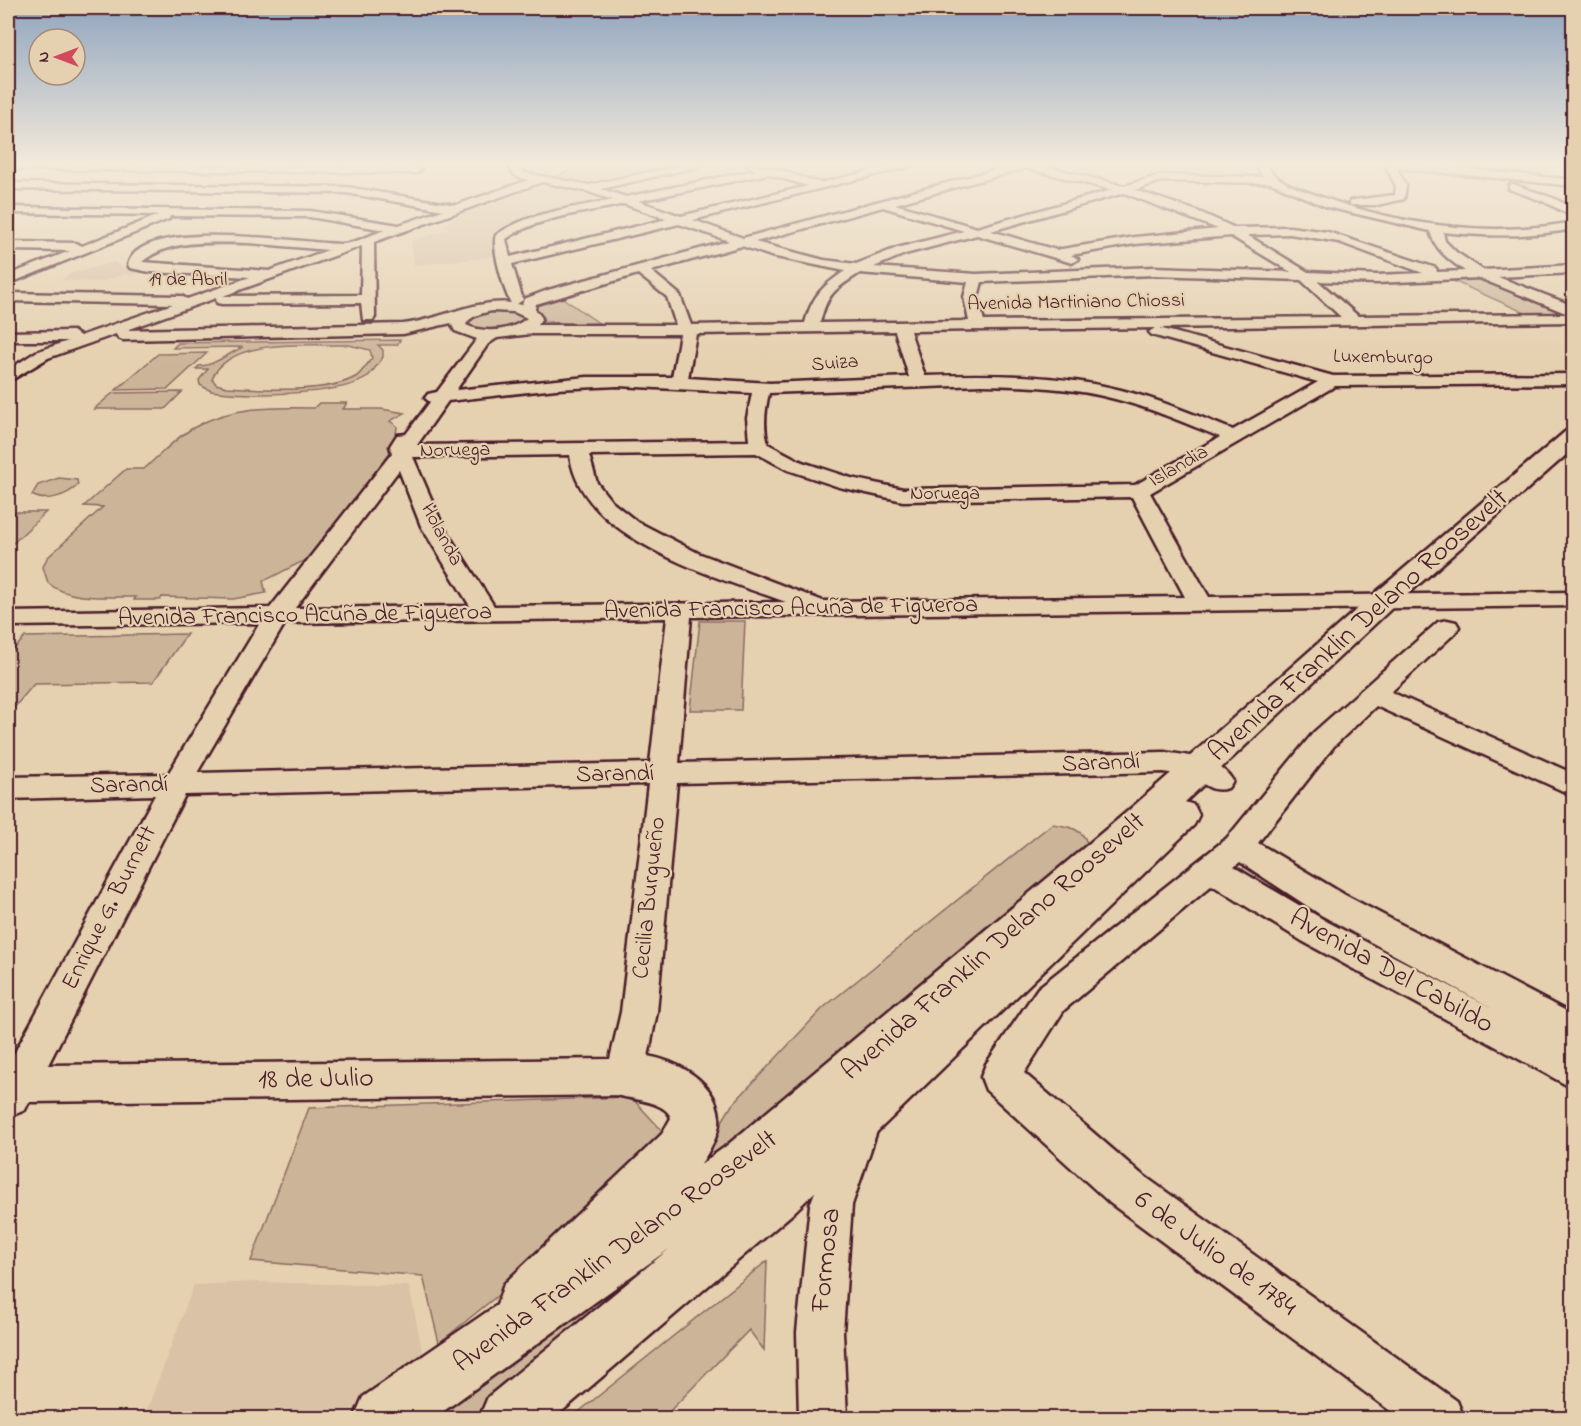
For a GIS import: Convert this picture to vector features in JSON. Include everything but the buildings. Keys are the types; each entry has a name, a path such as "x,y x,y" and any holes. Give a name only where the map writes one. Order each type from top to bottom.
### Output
{"main road":[{"name":"Avenida Franklin Delano Roosevelt","path":"509,1419 774,1196 1144,833 1398,601 1574,436"},
{"name":"Avenida Franklin Delano Roosevelt","path":"1398,601 1574,459"},
{"name":"Avenida Franklin Delano Roosevelt","path":"384,1419 743,1165 1144,833"},
{"path":"497,1341 531,1295 680,1152 693,1132 694,1113 682,1091 670,1084 647,1078 625,1077"}],"street":[{"path":"8,280 126,232"},
{"path":"138,329 201,301 344,250 367,247 399,232"},
{"path":"509,232 500,238 504,262 516,300"},
{"path":"504,262 632,232"},
{"path":"712,232 789,256 856,269 976,278 1189,271 1377,279 1574,269"},
{"path":"318,333 421,327 516,300 553,293 785,232"},
{"path":"812,327 816,308 823,295 840,278 901,251 973,232"},
{"path":"977,232 1113,272"},
{"path":"1056,254 1119,242 1231,232 1315,233 1443,276"},
{"path":"1231,232 1286,262 1354,321"},
{"path":"1434,232 1443,248 1480,274 1572,317"},
{"path":"1498,232 1518,232"},
{"path":"8,246 152,248 197,240 285,242 344,250"},
{"path":"367,247 368,321 381,328 394,330"},
{"path":"152,248 136,261 135,265 150,268 237,271 272,275"},
{"path":"640,270 651,276 675,297 688,334 679,382"},
{"path":"976,278 971,297 977,325"},
{"path":"8,336 99,335 138,329 395,334 442,329 493,334 518,330 531,315 526,306 529,302 553,293"},
{"name":"19 de Abril","path":"8,297 201,301 368,299"},
{"name":"Avenida Martiniano Chiossi","path":"483,309 512,307 579,330"},
{"path":"469,332 458,325 459,320 483,309"},
{"name":"Avenida Martiniano Chiossi","path":"518,330 1572,317"},
{"name":"Luxemburgo","path":"1127,323 1332,381 1574,379"},
{"path":"901,326 918,380"},
{"name":"Enrique G. Burnett","path":"439,397 476,340 469,332"},
{"name":"Enrique G. Burnett","path":"11,1090 176,785 277,615 386,476 403,451 399,446 483,341 493,334"},
{"path":"30,360 99,335"},
{"path":"8,377 62,336"},
{"name":"Suiza","path":"439,397 579,383 679,382 762,388 918,380 1015,380 1101,390 1162,408 1233,436"},
{"name":"Islandia","path":"1202,604 1139,491 1332,381"},
{"path":"760,447 755,433 755,415 762,388"},
{"name":"Noruega","path":"403,451 760,447 795,466 846,483 903,495 1139,491"},
{"path":"579,449 580,465 588,485 608,509 631,525 685,556 825,609"},
{"name":"Holanda","path":"403,451 432,526 488,614"},
{"path":"386,476 395,472 412,474"},
{"name":"Avenida Francisco Acuña de Figueroa","path":"8,619 1572,599"},
{"name":"Cecilia Burgueño","path":"625,1077 639,1012 680,611"},
{"path":"1212,869 1238,846 1323,739 1448,627"},
{"path":"1373,694 1574,786"},
{"name":"Sarandí","path":"8,788 1164,762 1208,774"},
{"name":"Avenida Del Cabildo","path":"1238,846 1333,905 1574,1034"},
{"name":"Avenida Del Cabildo","path":"1212,869 1314,931 1574,1071"},
{"name":"6 de Julio de 1784","path":"1212,869 1051,999 1000,1077 1125,1188 1440,1419"},
{"name":"18 de Julio","path":"11,1090 625,1077"},
{"name":"Formosa","path":"823,1419 820,1332 831,1205 843,1166 867,1107"}],"shaded area":[{"path":"441,232 501,232 495,235 491,244 493,257 414,265 411,241"},
{"path":"114,262 129,270 141,271 131,276 126,274 99,282 61,280 70,274"},
{"path":"1484,279 1572,313 1530,315 1451,280"},
{"path":"557,294 603,326 540,321 534,311 539,303"},
{"path":"476,311 528,311 527,326 474,333 459,320"},
{"path":"400,340 397,345 378,345 383,350 383,357 366,378 353,384 314,391 267,394 211,391 200,385 199,380 208,369 196,369 199,366 216,362 243,347 173,348 178,343","holes":["349,345 370,350 372,358 357,376 330,386 294,389 241,388 216,384 212,379 221,365 235,356 273,346"]},
{"path":"207,353 168,389 116,390 158,354"},
{"path":"182,392 165,409 94,409 113,393"},
{"path":"319,403 347,403 343,409 381,409 405,413 390,421 397,426 396,436 403,436 312,559 263,581 266,593 233,599 162,597 160,600 134,600 136,597 79,596 57,589 48,583 43,567 47,558 103,507 84,506 126,469 144,469 188,431 223,415 253,409 314,408"},
{"path":"59,478 77,480 78,485 56,497 43,498 32,495 38,485"},
{"path":"8,512 46,512 8,548"},
{"path":"700,621 745,621 741,710 690,710"},
{"path":"187,634 153,682 34,684 8,715 8,656 25,637"},
{"path":"1052,824 1076,830 1084,837 1088,849 657,1206 715,1133 732,1105 823,1008"},
{"path":"1249,862 1561,1040 1573,1059 1330,927 1242,870"},
{"path":"631,1097 668,1137 560,1245 439,1343 423,1276 251,1261 309,1108"},
{"path":"832,1107 483,1418 428,1418 643,1259"},
{"path":"767,1261 764,1350 749,1330 663,1418 571,1418"},
{"path":"254,1282 409,1286 425,1365 343,1418 144,1418 194,1285"}]}
